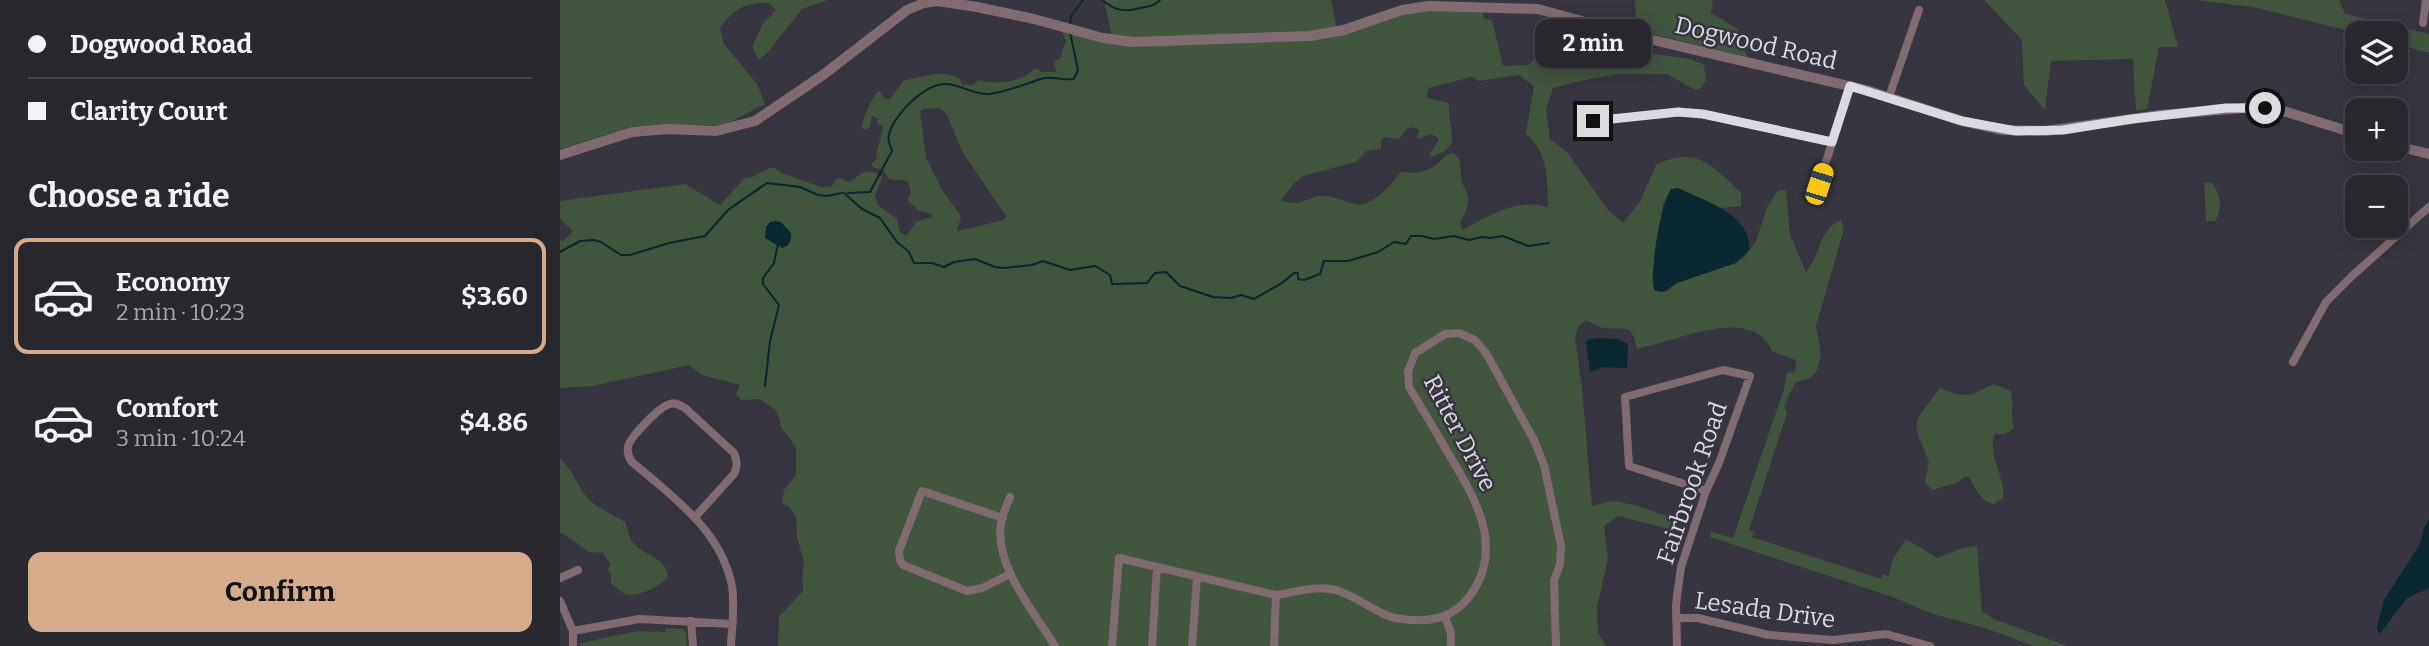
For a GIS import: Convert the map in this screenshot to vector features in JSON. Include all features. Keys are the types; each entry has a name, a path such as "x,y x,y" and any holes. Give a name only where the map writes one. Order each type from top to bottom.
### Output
{"street":[{"path":"2423,23 2426,0"},
{"name":"Dogwood Road","path":"560,155 632,132 667,129 716,131 755,121 823,75 906,5 943,2 991,9 1122,41 1284,38 1344,30 1402,10 1429,6 1538,9 1696,51 1850,86 1976,125 2016,131 2063,130 2132,119 2242,107 2287,112 2345,131"},
{"path":"1889,97 1919,10"},
{"path":"1819,184 1850,86"},
{"path":"1593,121 1678,112 1703,114 1832,142"},
{"path":"2408,149 2429,154"},
{"path":"2293,362 2326,302 2429,207"},
{"name":"Ritter Drive","path":"1446,617 1468,599 1483,578 1486,537 1471,493 1409,387 1408,372 1415,353 1445,334 1460,333 1475,340 1486,353 1534,439 1544,465 1561,547 1560,564 1554,581 1556,646"},
{"name":"Fairbrook Road","path":"1677,646 1677,590 1681,567 1706,491 1719,463 1750,376 1723,370 1625,397 1629,466 1706,491"},
{"path":"696,516 734,474 737,461 734,453 685,408 676,403 668,404 631,440 627,448 628,456 696,516 719,551 728,573 733,604 731,646"},
{"path":"1003,518 922,491 899,551 900,561 903,565 967,591 982,588 1010,574"},
{"path":"1010,497 1001,523 1002,549 1010,574 1055,646"},
{"path":"1112,646 1119,558 1276,595 1313,589 1337,590 1397,619 1420,621 1446,617 1451,633 1451,646"},
{"path":"1152,646 1157,567"},
{"path":"560,578 578,570"},
{"path":"1192,646 1197,577"},
{"path":"1274,646 1276,595"},
{"path":"560,601 573,631 573,646"},
{"name":"Lesada Drive","path":"1676,618 1710,620 1769,635 1833,640 1886,634 1930,646"},
{"path":"573,631 639,619 732,624"},
{"path":"691,621 693,646"}],"green space":[{"path":"560,0 828,0 802,9 759,60 752,47 762,25 776,10 769,3 754,4 741,8 725,21 720,28 724,44 757,84 765,104 728,123 730,125 633,126 560,149"},
{"path":"1104,0 1331,0 1337,28 1253,37 1112,37"},
{"path":"1635,0 1713,0 1711,13 1738,29 1747,57 1636,30"},
{"path":"1984,0 2165,0 2178,47 2159,47 2147,109 2136,111 2133,59 2051,61 2045,110 2024,85 2022,40"},
{"path":"2195,0 2339,0 2345,14 2374,21 2345,21 2345,30 2253,7"},
{"path":"1483,10 1483,18 1492,20 1503,66 1529,65 1540,49 1546,18 1550,16 1551,48 1555,59 1582,53 1589,35 1597,38 1597,49 1618,56 1636,52 1691,59 1704,65 1706,80 1701,88 1696,90 1667,74 1618,74 1553,88 1546,109 1550,139 1567,152 1608,210 1623,223 1640,202 1656,165 1670,159 1682,157 1703,161 1722,174 1741,193 1741,206 1720,208 1678,188 1667,196 1663,205 1652,277 1658,292 1667,291 1677,283 1744,258 1756,241 1767,207 1778,191 1786,190 1790,235 1806,272 1828,230 1841,220 1844,229 1816,326 1821,354 1817,370 1812,377 1795,383 1784,406 1787,413 1749,530 1754,532 1752,537 1881,579 1883,574 1888,576 1893,559 1906,539 1937,558 1962,548 1977,546 1982,611 1994,619 2067,646 2034,646 1710,537 1711,532 1733,538 1784,389 1787,373 1795,371 1796,360 1772,351 1762,337 1747,329 1730,327 1710,330 1637,348 1629,329 1602,328 1586,320 1578,327 1575,337 1592,506 1613,501 1635,505 1678,520 1678,529 1618,516 1604,526 1608,559 1597,607 1598,633 1606,646 778,646 779,617 803,591 804,562 797,537 796,517 789,506 782,504 784,490 796,475 796,448 782,428 776,410 759,399 741,400 736,394 740,385 702,375 689,365 592,386 560,388 560,239 563,241 573,231 560,219 560,201 685,184 720,205 745,178 770,168 821,187 832,186 836,179 840,178 849,182 868,171 882,177 875,196 878,205 897,219 900,232 907,235 917,221 932,217 932,214 919,211 908,201 911,193 908,181 889,179 884,170 874,168 871,164 877,159 883,128 878,124 877,118 872,116 870,127 865,130 862,128 867,110 877,92 880,91 885,99 890,99 904,80 945,74 959,78 962,85 973,85 978,80 1014,80 1035,69 1040,72 1057,72 1055,60 1060,59 1066,41 1061,30 1105,42 1287,41 1414,11","holes":["1519,75 1534,86 1526,133 1534,141 1543,158 1548,207 1515,206 1463,230 1460,224 1467,207 1468,195 1462,182 1460,161 1452,153 1425,171 1401,172 1368,203 1354,204 1323,196 1296,203 1281,201 1294,183 1303,176 1356,162 1366,151 1381,149 1381,140 1384,137 1399,139 1407,129 1413,127 1419,130 1417,139 1431,134 1438,138 1430,153 1431,157 1445,151 1452,143 1449,106 1448,103 1426,97 1429,88 1471,77 1479,81","940,108 947,115 963,153 1006,216 1004,220 957,231 961,216 942,190 926,158 920,112 924,109"]},
{"path":"2408,29 2429,34 2429,53 2408,47"},
{"path":"2204,183 2212,183 2219,197 2220,206 2215,221 2206,221"},
{"path":"1993,384 2011,391 2012,396 2014,428 2005,434 1995,434 1993,442 2003,498 1994,504 1989,503 1979,494 1969,477 1932,490 1925,482 1929,462 1918,435 1916,425 1919,416 1940,388 1967,395"},
{"path":"560,459 587,497 625,522 633,543 663,565 668,576 665,580 643,593 624,593 611,583 611,574 608,571 610,564 603,553 589,552 560,533"},
{"path":"666,628 683,629 686,632 687,646 580,646 580,643 638,631 665,632"}],"water":[{"path":"1678,188 1713,204 1735,218 1748,238 1749,250 1736,263 1677,283 1663,292 1654,290 1653,281 1657,238 1667,197 1671,189"},
{"path":"770,222 781,222 791,233 790,243 782,248 765,238 766,227"},
{"path":"1617,339 1628,344 1627,368 1603,367 1590,372 1586,343 1587,340"},
{"path":"2429,519 2429,588 2407,598 2379,635 2377,628 2384,600 2420,544"}],"waterway":[{"path":"1070,26 1071,16 1083,0"},
{"path":"1102,0 1115,8 1125,10 1150,6 1160,0"},
{"path":"848,193 870,192 892,151 888,140 897,118 911,102 929,89 947,84 989,94 1045,78 1074,79 1078,70 1070,32"},
{"path":"560,252 580,241 594,240 621,255 630,255 705,236 728,210 767,183 800,187 818,195 842,193"},
{"path":"844,193 862,209 880,218 897,242 909,252 914,263 932,263 944,267 954,262 975,259 1003,268 1043,261 1070,270 1095,266 1110,275 1112,284 1147,283 1155,273 1166,272 1180,286 1213,297 1231,298 1241,295 1254,299 1294,273 1298,273 1298,279 1304,280 1320,274 1324,261 1348,261 1378,252 1394,242 1406,244 1411,236 1434,239 1454,236 1469,240 1503,236 1528,246 1549,243"},
{"path":"765,386 770,341 779,305 763,284 763,278 774,263 778,244"}],"route":[{"path":"1593,121 1678,112 1703,114 1832,142 1850,86 1962,121 2016,131 2063,130 2226,108 2265,108"}]}
